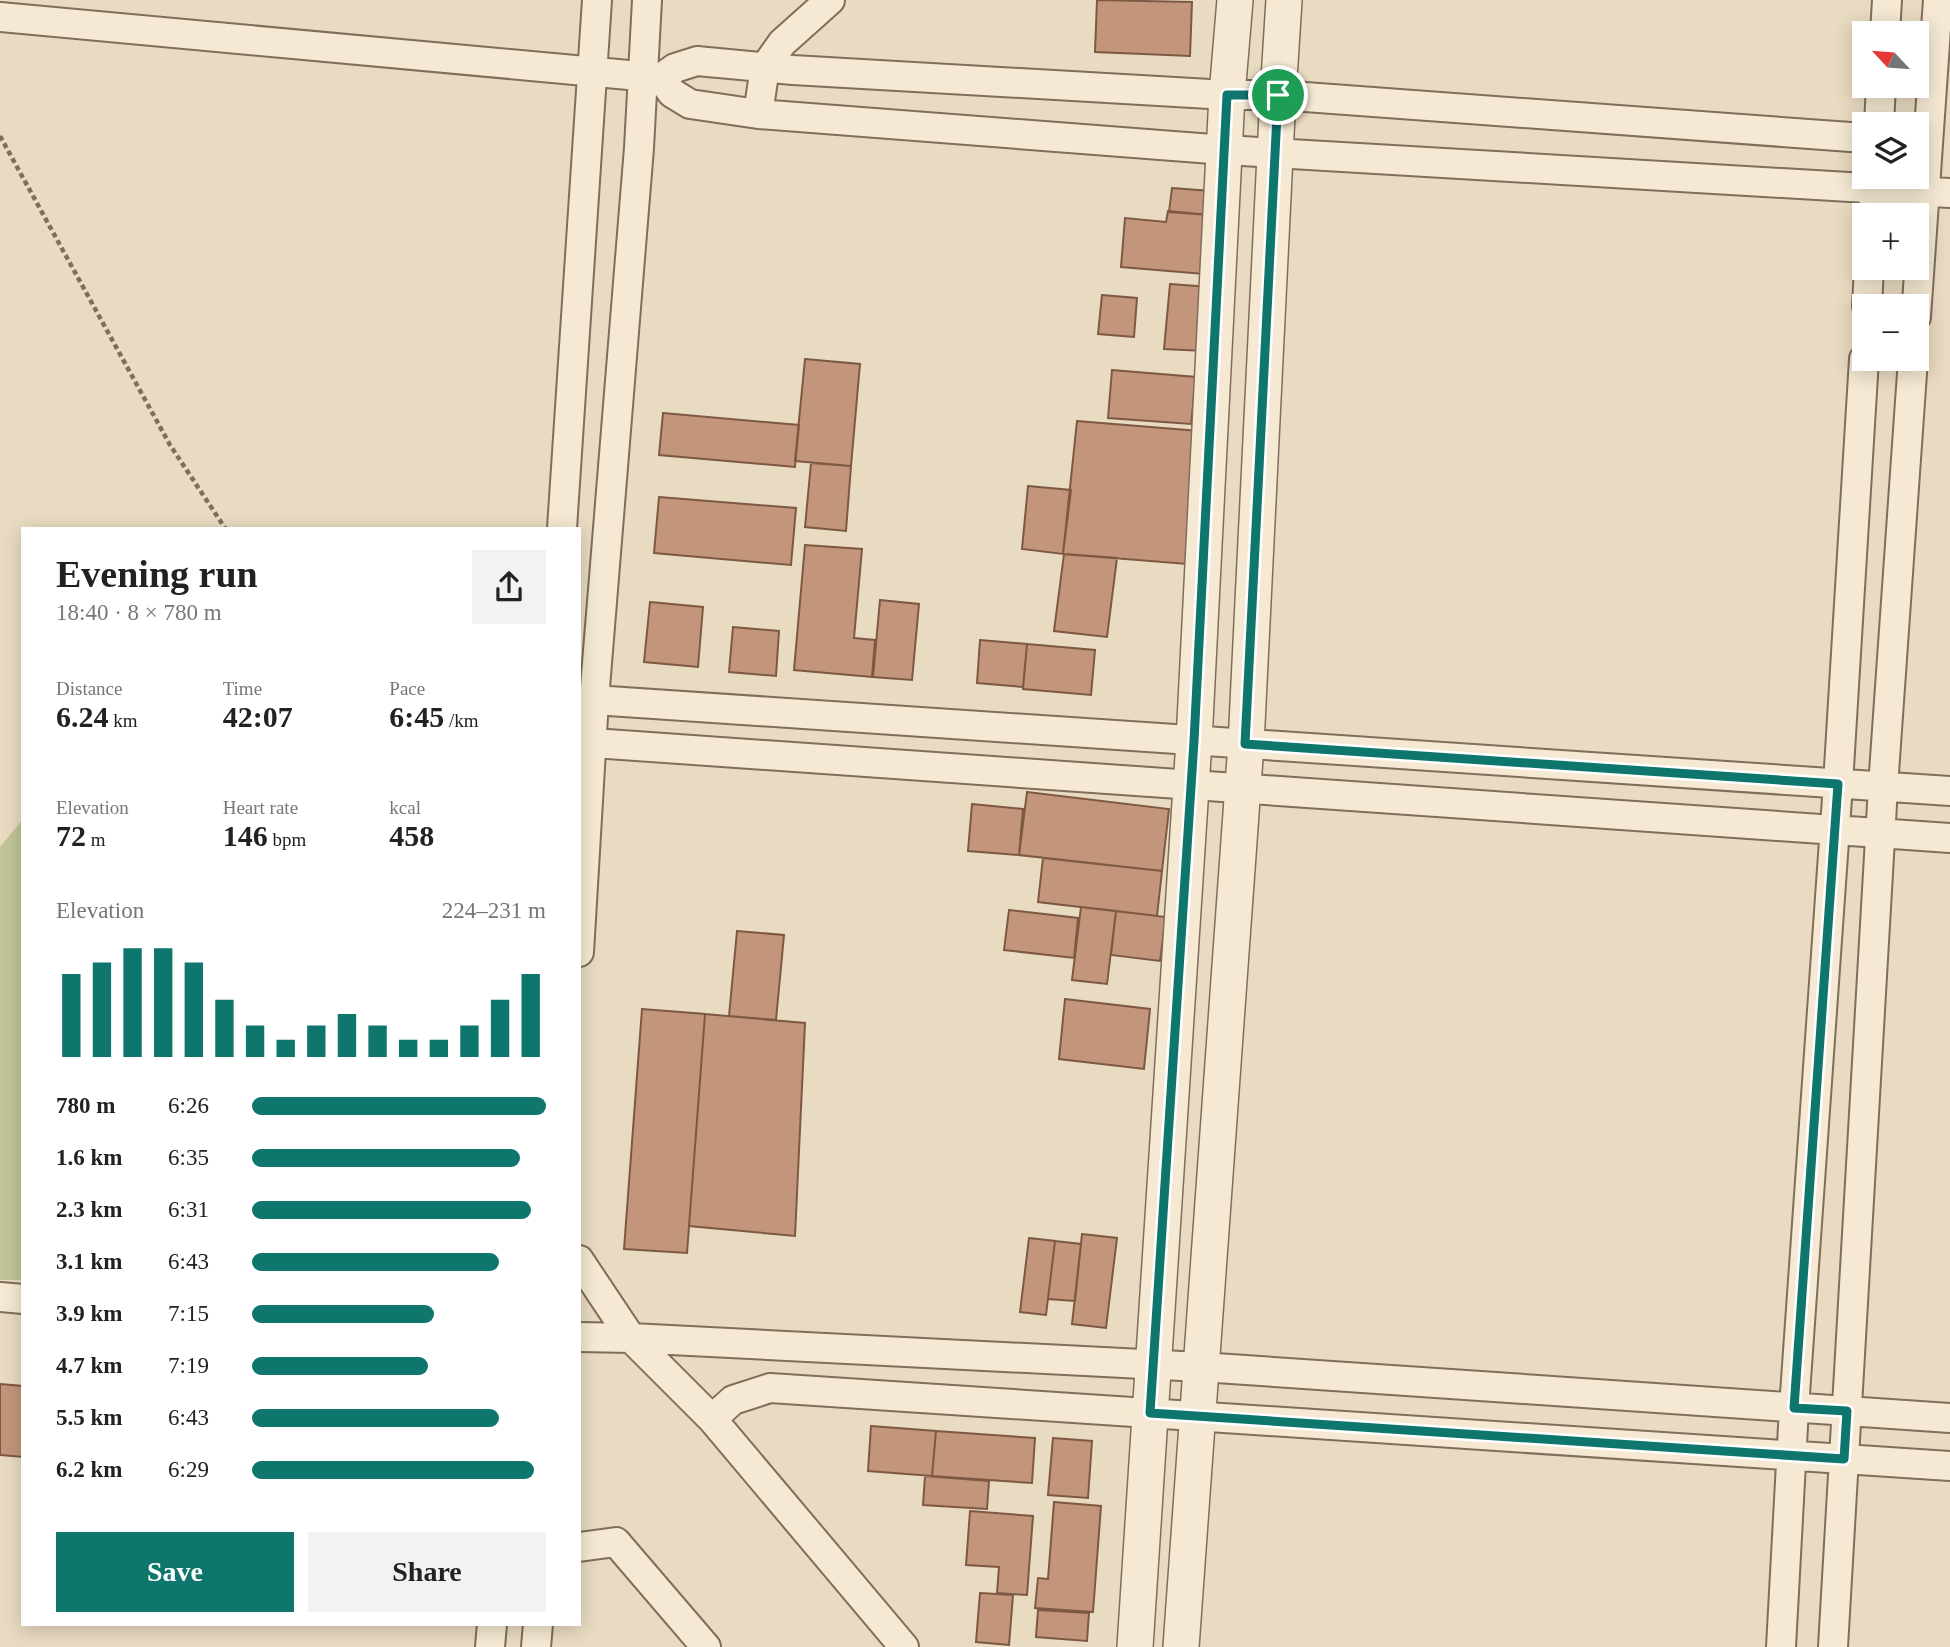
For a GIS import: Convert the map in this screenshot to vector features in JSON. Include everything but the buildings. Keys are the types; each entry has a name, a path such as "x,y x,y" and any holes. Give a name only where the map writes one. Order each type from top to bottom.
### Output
{"street":[{"path":"562,527 597,0"},
{"path":"581,892 586,743 594,700 652,77 647,0"},
{"path":"758,114 765,67 782,43 830,0"},
{"path":"1135,1647 1194,741 1227,95 1235,0"},
{"path":"1181,1647 1245,744 1284,0"},
{"path":"1886,21 1887,0"},
{"path":"1920,294 1938,193 1931,142 1938,0"},
{"path":"0,17 652,77 697,61 793,70 1227,95 1278,95 1852,137"},
{"path":"652,77 690,104 758,114 1225,150 1874,194 1938,193"},
{"path":"1781,1647 1794,1408 1835,830 1863,371"},
{"path":"1833,1647 1880,833 1912,371"},
{"path":"594,700 1950,791"},
{"path":"586,743 1950,838"},
{"path":"581,1263 631,1338 712,1419 904,1647"},
{"path":"0,1297 21,1299"},
{"path":"581,1337 1201,1367 1950,1418"},
{"path":"712,1419 733,1400 770,1388 1950,1466"},
{"path":"581,1547 616,1542 706,1647"},
{"path":"490,1647 492,1626"},
{"path":"536,1647 538,1626"}],"path":[{"path":"0,136 170,445 224,527"}],"green space":[{"path":"21,821 21,1280 0,1280 0,847"}],"route":[{"path":"1227,95 1278,95 1245,744 1838,784 1794,1408 1847,1411 1844,1459 1150,1413 1194,741 1227,95"}]}
